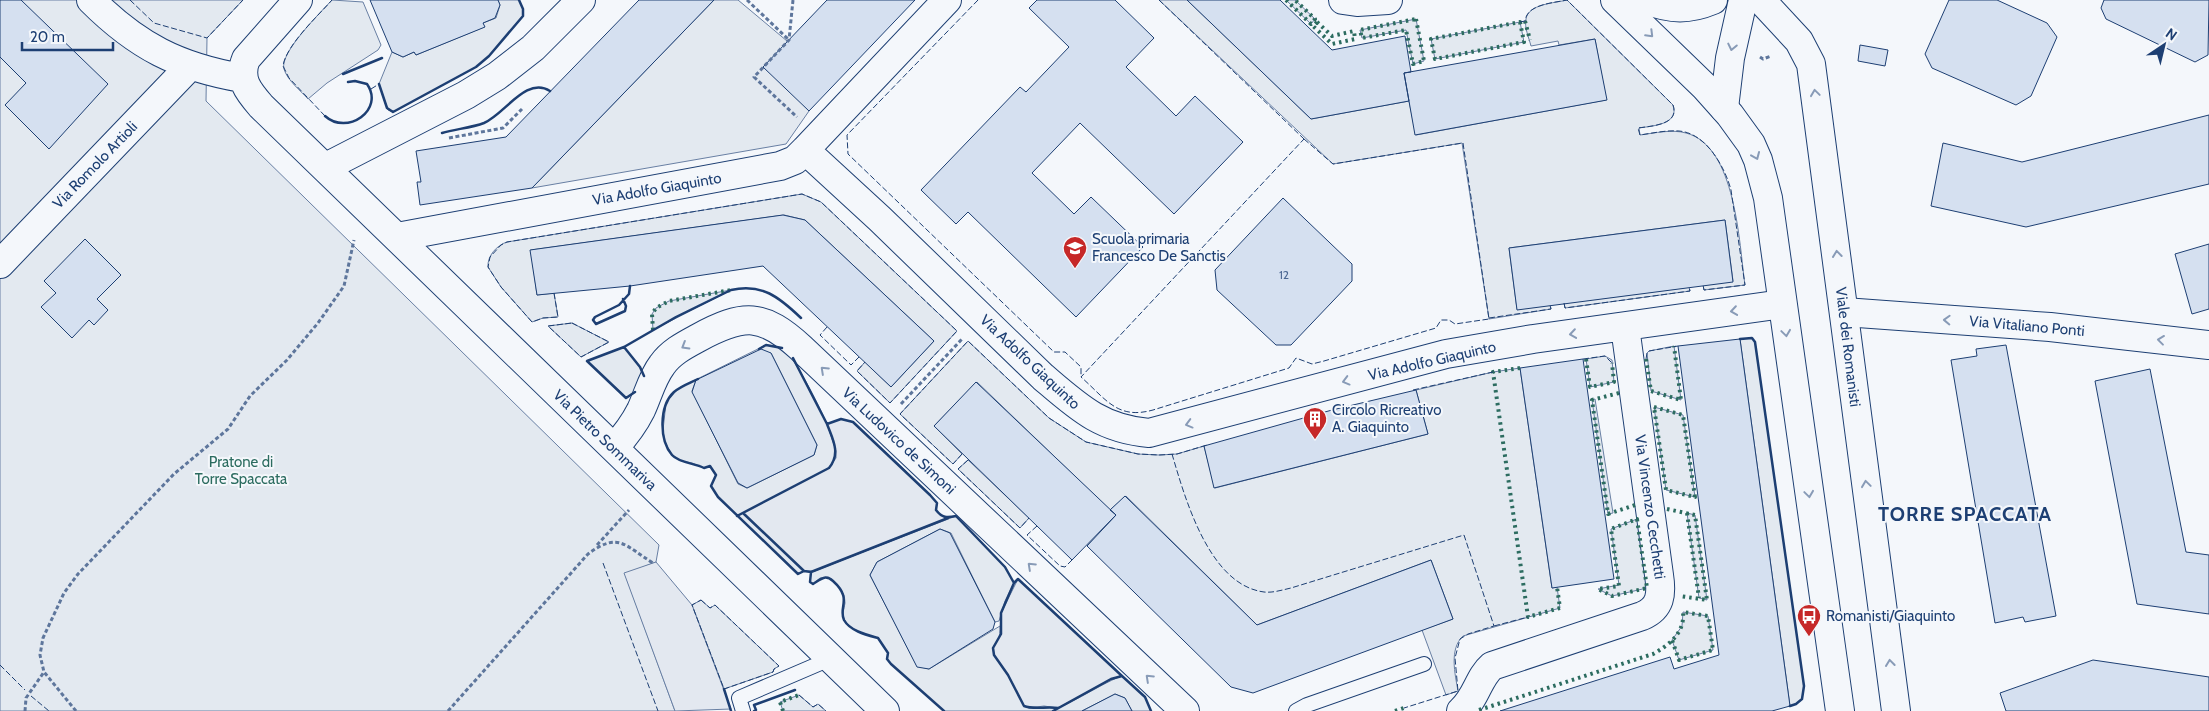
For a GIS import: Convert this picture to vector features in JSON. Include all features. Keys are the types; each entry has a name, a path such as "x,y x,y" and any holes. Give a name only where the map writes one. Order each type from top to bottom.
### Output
{"street":[{"path":"91,0 137,41 165,57 190,66 242,78 246,59 298,0"},
{"path":"326,168 466,95 497,76 533,48 581,0"},
{"path":"811,143 947,0"},
{"path":"1343,0 1357,2 1388,0"},
{"path":"1615,0 1724,108 1750,144 1763,176 1768,198 1837,710"},
{"path":"1647,0 1672,8 1691,8 1713,0"},
{"path":"1724,108 1730,58 1743,0"},
{"name":"Viale dei Romanisti","path":"1761,0 1799,41 1811,64 1896,711"},
{"name":"Via Romolo Artioli","path":"0,264 190,66"},
{"name":"Via Pietro Sommariva","path":"242,78 249,91 261,106 885,711"},
{"name":"Via Adolfo Giaquinto","path":"397,237 780,166 795,160 811,143 982,318 1044,377 1090,416 1116,428 1149,433 1446,354 1533,339 1782,304"},
{"name":"Via Vitaliano Ponti","path":"1844,312 2050,327 2209,345"},
{"name":"Via Ludovico de Simoni","path":"614,448 635,421 657,372 667,358 722,325 745,321 758,321 771,325 781,331 882,424 1185,711"},
{"name":"Via Vincenzo Cecchetti","path":"1461,711 1474,698 1482,678 1492,666 1642,616 1654,610 1660,600 1660,575 1625,327"}],"lane":[{"path":"743,711 738,698 830,659"},
{"path":"1296,711 1307,705 1424,664"}],"path":[{"path":"747,0 789,40"},
{"path":"793,0 789,40 754,77 811,143"},
{"path":"447,139 503,128 522,109"},
{"path":"76,711 44,672 40,655 43,638 64,593 78,574 174,474 228,429 250,396 287,360 318,324 344,286 354,240"},
{"path":"882,424 982,318"},
{"path":"448,711 629,510"},
{"path":"592,551 603,543 613,541 621,543 653,563"},
{"path":"25,711 26,698 44,672"}],"green space":[{"name":"Pratone di Torre Spaccata","path":"0,0 243,0 207,38 206,101 659,545 656,562 625,574 675,711 0,711"},
{"path":"332,0 363,2 381,45 378,50 327,83 308,99 288,77 284,69 284,62 294,43"},
{"path":"498,0 519,0 523,9 523,16 489,56 476,67 393,112 388,110 379,84 392,52 403,57 414,52 416,55 484,27 483,23 496,18 500,5"},
{"path":"714,0 738,0 787,41 809,111 786,144 532,188"},
{"path":"1159,0 1187,0 1311,119 1409,101 1416,135 1606,100 1595,39 1559,45 1558,41 1531,46 1526,25 1528,14 1537,7 1567,0 1673,105 1674,112 1668,121 1639,128 1640,135 1669,131 1686,133 1703,142 1715,156 1725,176 1732,198 1745,285 1704,290 1703,285 1733,281 1725,220 1509,248 1517,309 1550,305 1551,309 1489,319 1462,143 1333,164"},
{"path":"1286,0 1295,0 1315,19 1311,24"},
{"path":"1416,19 1424,61 1413,64 1406,30 1362,38 1360,30"},
{"path":"1520,22 1524,42 1435,59 1431,39"},
{"path":"802,194 821,202 957,331 890,403 857,371 865,362 891,387 934,341 805,220 784,215 531,250 537,295 554,293 558,317 543,318 532,322 501,287 488,267 489,259 493,252 507,242"},
{"path":"1689,287 1690,291 1565,308 1564,303"},
{"path":"731,290 653,330 652,314 656,308 669,301"},
{"path":"572,323 609,342 581,357 548,326"},
{"path":"1752,338 1755,342 1804,686 1802,699 1790,706 1740,339"},
{"path":"968,341 1049,418 1086,442 1138,454 1159,455 1177,454 1204,446 1215,488 1428,434 1416,390 1493,372 1520,368 1552,588 1557,587 1560,608 1463,636 1454,655 1458,691 1446,695 1422,630 1453,619 1431,560 1257,625 1126,496 1110,510 977,382 934,426 962,454 953,464 900,414"},
{"path":"766,345 781,347 796,364 830,431 836,453 835,459 824,471 744,513 804,571 798,574 718,497 711,486 716,475 710,466 704,468 681,461 671,454 665,442 663,430 666,403 673,393 681,387","holes":["771,353 817,445 814,455 747,488 738,484 692,391 696,380"]},
{"path":"1674,346 1681,400 1651,391 1647,353"},
{"path":"624,347 640,367 644,377 639,388 627,398 587,361"},
{"path":"1605,356 1612,360 1614,382 1590,387 1586,359"},
{"path":"1595,399 1613,513 1608,514 1592,400"},
{"path":"1654,407 1683,415 1695,497 1666,490"},
{"path":"968,460 1029,518 1020,528 958,469"},
{"path":"1687,513 1695,515 1707,600 1699,598"},
{"path":"956,516 1005,567 1014,583 1005,601 999,621 995,622 951,533 940,529 877,562 870,575 917,666 929,669 1000,626 994,655 1008,675 1019,696 1042,706 1056,708 1068,704 1122,676 1145,697 1151,711 1132,711 1125,698 1115,694 1082,711 944,711 891,664 887,659 888,653 878,638 859,632 846,623 843,615 844,595 835,582 829,577 820,578 813,584 810,582 811,572"},
{"path":"1637,519 1647,588 1612,596 1598,589 1619,585 1611,529"},
{"path":"701,600 710,608 715,605 779,666 773,672 724,689 692,605"},
{"path":"1683,612 1708,616 1713,650 1679,660 1672,640 1682,626"},
{"path":"799,695 813,707 818,704 826,711 783,711 780,702"}],"shaded area":[{"path":"841,419 853,422 905,470 937,503 936,510 941,515 945,518 951,517 815,571 804,571 743,513 829,468 836,458 836,451 827,424"},
{"path":"656,562 692,605 731,709 675,711 624,573"},
{"path":"1018,579 1122,676 1111,679 1058,708 1044,706 1029,708 1024,706 1008,675 994,655 993,648 1001,634 1001,613"}],"building":[{"path":"0,0 21,0 108,84 49,149 5,105 26,83 0,57"},
{"path":"370,0 498,0 500,5 495,18 483,23 485,27 416,55 414,52 403,57 392,52"},
{"path":"639,0 714,0 532,188 420,205 417,182 421,182 416,151 506,137"},
{"path":"827,0 915,0 809,111 763,67"},
{"path":"1037,0 1115,0 1154,38 1126,67 1176,116 1195,96 1243,142 1174,214 1080,123 1032,173 1074,214 1091,197 1143,247 1076,317 968,212 956,224 921,190 1020,87 1026,92 1069,47 1029,8"},
{"path":"1187,0 1280,0 1332,50 1405,36 1411,72 1404,73 1409,101 1311,119"},
{"path":"1949,0 1997,0 2047,23 2057,37 2031,96 2016,105 1932,68 1925,54"},
{"path":"2104,0 2209,0 2208,55 2195,62 2106,19 2101,8"},
{"path":"1595,39 1607,100 1415,135 1404,73"},
{"path":"1860,45 1888,50 1885,66 1858,61"},
{"path":"2209,115 2209,184 2026,227 1931,206 1943,143 2022,162"},
{"path":"1283,198 1352,264 1352,281 1291,345 1276,345 1217,290 1215,270"},
{"path":"783,215 805,220 934,341 891,387 763,266 630,286 537,295 530,250"},
{"path":"1725,220 1733,282 1517,310 1509,248"},
{"path":"85,239 121,275 97,299 108,310 94,325 89,320 72,338 41,307 56,293 44,281"},
{"path":"2209,244 2209,309 2192,314 2175,254"},
{"path":"1740,339 1790,706 1772,711 1500,711 1670,657 1674,669 1719,655 1678,346"},
{"path":"2006,345 2056,616 2025,622 2023,617 1995,623 1951,360 1977,356 1976,349"},
{"path":"761,349 771,353 817,445 814,455 747,488 738,483 692,392 696,380"},
{"path":"1583,359 1614,579 1552,588 1520,368"},
{"path":"2150,369 2186,552 2209,555 2209,614 2137,604 2095,381"},
{"path":"976,382 1116,515 1072,560 934,426"},
{"name":"Circolo Ricreativo A. Giaquinto","path":"1416,390 1428,434 1214,488 1204,446 1332,410"},
{"path":"1125,496 1257,625 1431,560 1453,619 1253,693 1231,687 1087,546 1116,515 1110,510"},
{"path":"940,529 950,533 995,622 993,629 929,669 917,667 870,575 877,562"},
{"path":"2093,660 2209,677 2209,711 2006,711 2000,693"},
{"path":"1115,694 1125,698 1132,711 1082,711"}],"hedge":[{"path":"1286,0 1311,24 1315,19 1295,0"},
{"path":"1416,19 1424,61 1413,64 1406,30 1362,38 1360,30 1416,19"},
{"path":"1525,21 1530,40"},
{"path":"1317,22 1332,36 1354,31 1355,39 1332,44 1313,26 1317,22"},
{"path":"1520,22 1524,42 1435,59 1431,39 1520,22"},
{"path":"653,330 652,314 656,308 669,301 731,290"},
{"path":"1646,359 1651,391 1681,400 1674,346"},
{"path":"1586,359 1590,387 1614,382 1612,363"},
{"path":"1520,368 1493,372 1528,617 1560,608 1557,587"},
{"path":"1619,393 1592,400 1608,514 1635,505"},
{"path":"1654,407 1683,415 1695,497 1666,490 1654,407"},
{"path":"1667,509 1695,515 1707,600 1680,596"},
{"path":"1687,513 1699,598"},
{"path":"1637,519 1647,588 1612,596 1598,589 1619,586 1611,529 1637,519"},
{"path":"1479,710 1653,654 1665,647 1679,632 1683,612 1708,616 1713,650 1679,660 1672,640"},
{"path":"783,711 780,702 799,695"},
{"path":"1395,711 1404,708 1405,711"}],"fence":[{"path":"130,0 154,23 207,38 243,0"},
{"path":"325,116 289,78 283,66 285,58 296,40 332,0"},
{"path":"978,0 847,135 848,154 1054,352 1065,352 1081,367 1081,377"},
{"path":"1159,0 1303,140"},
{"path":"1520,22 1525,21 1530,11 1535,8 1548,3 1567,0 1673,105 1674,112 1668,121 1638,128 1640,135 1670,131 1689,133 1706,144 1713,153 1724,171 1731,190 1745,285 1704,290 1703,285"},
{"path":"371,89 379,84"},
{"path":"1304,139 1333,164 1463,143 1489,319 1455,324 1449,320 1441,320 1436,328 1312,364 1296,358 1289,368 1153,410 1130,412 1113,406 1081,377 1304,139"},
{"path":"554,293 558,317 543,318 532,322 501,287 488,267 490,257 501,245 507,242 802,194 821,202 957,331 890,403 857,371 865,362"},
{"path":"1564,303 1565,308 1690,291 1689,287"},
{"path":"1489,318 1551,309 1550,305"},
{"path":"572,323 609,342 581,357 548,326 572,323"},
{"path":"827,327 820,335 851,365 859,357"},
{"path":"962,454 953,464 900,414 968,341 1049,418 1086,442 1138,454 1159,455 1177,454 1207,445"},
{"path":"1646,359 1649,351 1678,346"},
{"path":"1583,359 1605,356 1612,363"},
{"path":"1413,390 1493,372"},
{"path":"1172,454 1192,515 1214,557 1228,574 1245,586 1264,592 1291,588 1464,535 1494,626 1468,634 1460,639 1455,658 1458,691 1404,708"},
{"path":"968,460 958,469 1020,528 1029,518"},
{"path":"1037,526 1027,535 1060,566 1065,567 1072,560"},
{"path":"603,563 658,711"},
{"path":"701,600 710,608 715,605 779,666 773,672 724,689 692,605 701,600"},
{"path":"1494,626 1528,617"},
{"path":"0,665 25,690"},
{"path":"799,695 813,707 818,704 826,711"},
{"path":"31,696 49,711"}],"wall":[{"path":"379,84 387,108 393,112 476,67 489,56 523,16 523,9 519,0"},
{"path":"343,74 382,58"},
{"path":"325,116 343,123 353,122 367,111 371,103 371,94 367,84 355,81 348,82"},
{"path":"442,133 484,123 524,92 533,88 550,91"},
{"path":"623,299 626,306 625,311 596,324 593,320 595,317 619,305 629,294 630,286"},
{"path":"635,392 626,398 587,361 624,347 676,317 731,290 742,288 761,290 777,298 801,318"},
{"path":"1740,339 1752,338 1755,342 1804,686 1802,699 1790,706"},
{"path":"759,349 766,345 782,348"},
{"path":"624,347 640,367 644,376"},
{"path":"793,358 827,424 841,419 853,422 930,495 937,503 936,510 940,515 945,517 956,516 1005,567 1014,583 1018,579 1122,676"},
{"path":"698,379 674,392 669,398 663,414 663,432 668,449 672,455 679,460 704,468 710,466 716,475 711,486 718,497 798,574 804,571 811,572 810,582 813,584 825,578 833,581 839,587 844,598 843,615 847,624 859,632 878,638 888,653 887,659 891,664 944,711"},
{"path":"737,516 829,468 835,457 835,446 827,424"},
{"path":"743,513 804,571"},
{"path":"811,572 948,518"},
{"path":"1014,583 1001,613 1001,634 993,648 994,655 1008,675 1024,706 1032,708 1058,708"},
{"path":"1053,711 1111,679 1122,676 1145,697 1151,711"},
{"path":"724,689 731,711"},
{"path":"754,711 756,710 754,705 795,690"}],"place":[{"name":"Scuola primaria Francesco De Sanctis","path":"1075,269"},
{"name":"Circolo Ricreativo A. Giaquinto","path":"1315,440"},
{"name":"Romanisti/Giaquinto","path":"1809,637"}],"district":[{"name":"TORRE SPACCATA","path":"1965,514"}]}
